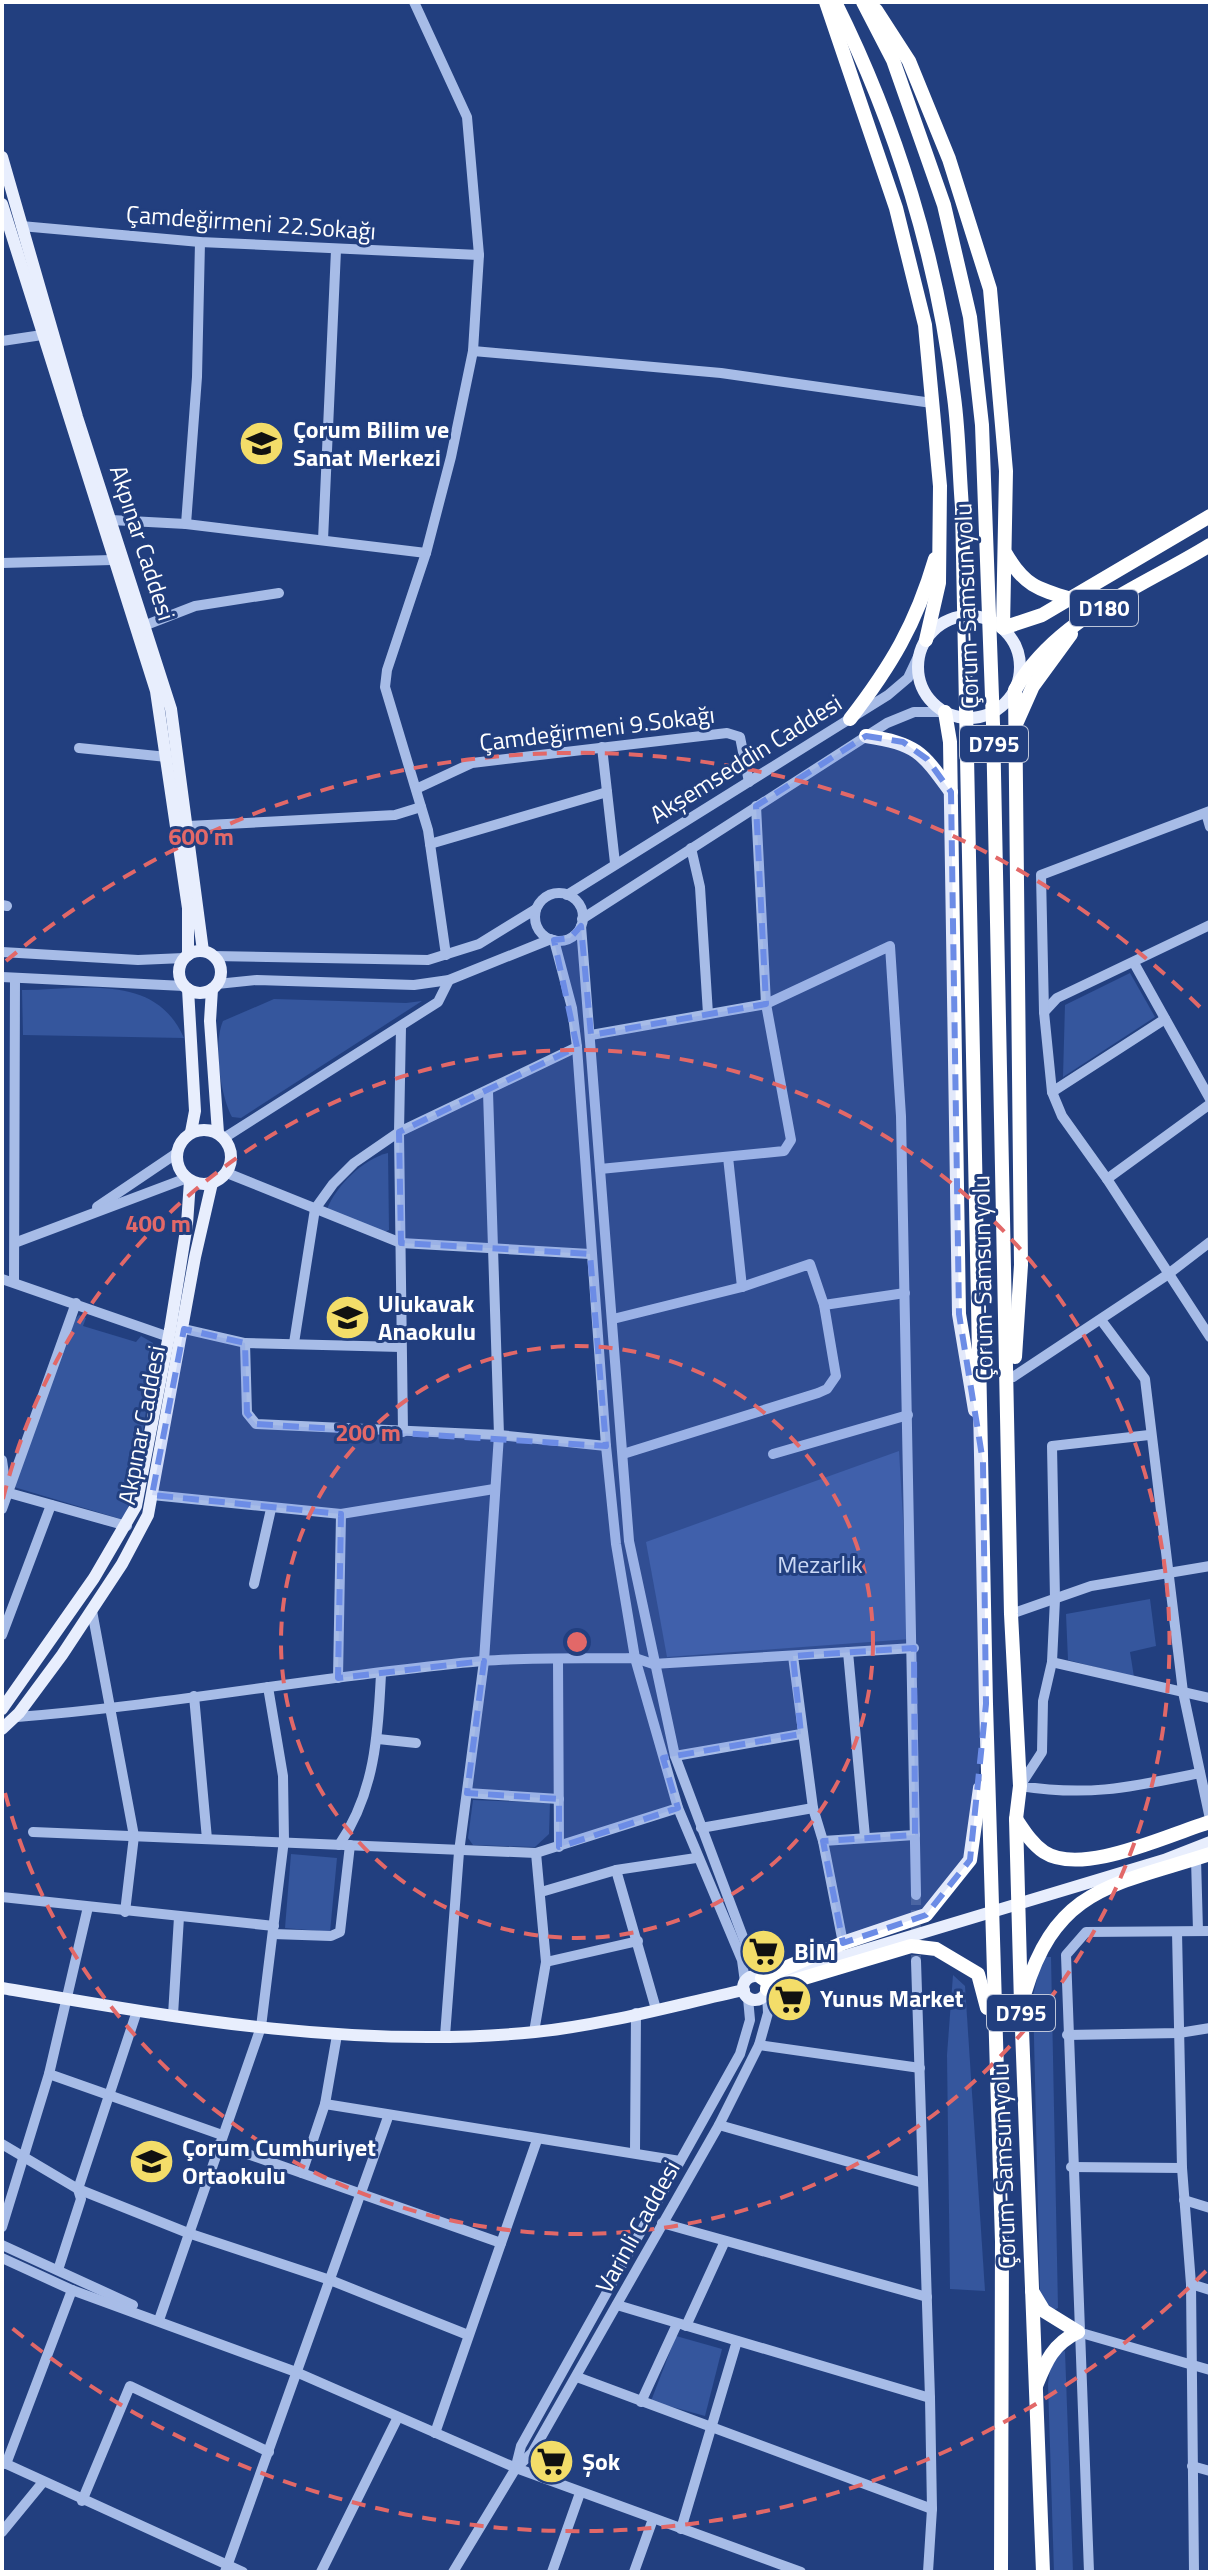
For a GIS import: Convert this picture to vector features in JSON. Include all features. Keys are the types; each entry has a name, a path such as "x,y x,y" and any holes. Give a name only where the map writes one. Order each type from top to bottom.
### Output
{"highway":[{"path":"826,2 896,208 925,325 940,486 939,583 926,640"},
{"name":"Çorum-Samsun yolu","path":"835,2 856,45 896,148 935,282 954,397 962,507 993,2039 1002,2241 1001,2572"},
{"name":"Çorum-Samsun yolu","path":"863,2 893,60 944,205 961,273 982,425 990,588 1011,1614 1020,1786 1016,1819 1021,2004 1043,2572"},
{"path":"871,2 909,61 949,159 990,289 1006,471 1003,628"},
{"name":"D180","path":"1003,628 1042,615 1210,516"},
{"path":"850,719 903,644 923,600 940,544"},
{"name":"D180","path":"1015,690 1029,665 1045,647 1080,622 1210,545"},
{"path":"1004,551 1019,576 1037,589 1071,599"},
{"path":"1015,726 1033,686 1080,622"},
{"path":"1008,1453 1021,1265 1015,690"},
{"path":"945,712 950,742 959,1314 983,1462"},
{"path":"866,736 903,742 927,759 951,792"},
{"path":"764,1984 843,1943 926,1915 970,1860 976,1833 986,1704"},
{"path":"1016,1819 1045,1853 1069,1861 1109,1855 1210,1820"},
{"path":"1021,2004 1034,1962 1053,1927 1079,1901 1203,1856"},
{"path":"764,1984 911,1946 936,1949 978,1974 993,2039"},
{"path":"1030,2288 1044,2311 1078,2332"},
{"path":"1034,2389 1051,2352 1062,2340 1078,2332"}],"main road":[{"name":"Akpınar Caddesi","path":"2,157 171,709 208,953"},
{"name":"Akpınar Caddesi","path":"2,204 112,560 156,691 188,908 186,956"},
{"path":"971,616 988,619 1003,628 1019,657 1015,690 992,713 960,718 932,702 921,680 920,655 926,640 938,627 954,619 971,616"},
{"path":"208,953 221,972 214,986 210,1021 221,1136 232,1155 227,1173 212,1183 188,1180 178,1167 177,1153 191,1132 195,1111 186,987 179,969 186,956 208,953"},
{"path":"186,987 197,993 214,986"},
{"path":"191,1132 209,1130 221,1136"},
{"name":"Akpınar Caddesi","path":"2,1709 127,1526 142,1480 169,1337 187,1224 188,1180"},
{"name":"Akpınar Caddesi","path":"2,1729 17,1717 92,1611 139,1534 152,1495 195,1257 212,1183"},
{"path":"2,1988 137,2011 337,2035 445,2036 534,2032 746,1990 815,1965 1164,1860 1210,1842"},
{"path":"746,1990 760,1999 764,1984"}],"street":[{"path":"414,2 467,117 479,255 473,351 426,553 387,670 385,687 430,844 446,955"},
{"name":"Çamdeğirmeni 22.Sokağı","path":"21,226 200,242 479,255"},
{"path":"186,524 197,377 200,242"},
{"path":"323,540 336,250"},
{"path":"2,341 42,335"},
{"path":"473,351 721,373 932,403"},
{"path":"111,520 186,524 426,553"},
{"path":"2,563 112,560"},
{"path":"146,625 195,606 279,593"},
{"name":"Akşemseddin Caddesi","path":"567,895 850,719 908,678 926,640"},
{"name":"Akşemseddin Caddesi","path":"582,922 866,736 914,712 945,712"},
{"name":"Çamdeğirmeni 9.Sokağı","path":"416,789 472,763 737,734 749,782"},
{"path":"602,747 615,863"},
{"path":"79,748 167,757"},
{"path":"430,844 607,792"},
{"path":"600,1169 784,1151 791,1140 766,1004 756,806"},
{"path":"188,826 395,815 421,807"},
{"path":"1210,827 1208,812 1041,875 1044,1012 1052,1092 1062,1116 1210,1337"},
{"path":"691,848 700,887 708,1014"},
{"path":"208,953 428,960 479,944 536,909 549,895 567,895 580,907 629,1541 675,1756 764,1984"},
{"path":"536,909 537,927 552,940"},
{"path":"214,986 257,980 414,985 449,980 552,940 570,938 582,922"},
{"path":"1044,1012 1057,998 1210,925"},
{"name":"Varinli Caddesi","path":"516,2468 521,2446 740,2054 750,2020 742,1960 696,1858 678,1808 635,1658 616,1544 606,1446 577,1047 572,1008 552,940"},
{"path":"591,1035 766,1004 890,946 901,1116 914,1648 916,1895"},
{"path":"2,952 138,960 186,956"},
{"path":"1107,1179 1210,1102 1134,963"},
{"path":"2,977 186,987"},
{"path":"14,1282 17,1242 15,978"},
{"path":"221,1136 438,1002 449,980"},
{"path":"1052,1092 1165,1019"},
{"path":"401,1027 399,1132 403,1432"},
{"path":"294,1343 315,1209 354,1163 399,1132 577,1047"},
{"path":"445,2036 459,1852 484,1661 499,1435 488,1092"},
{"path":"82,1217 177,1153"},
{"path":"728,1157 742,1287"},
{"path":"227,1173 401,1243 590,1254"},
{"path":"17,1242 188,1180"},
{"path":"1013,1377 1167,1275 1210,1242"},
{"path":"613,1319 742,1287 810,1264 824,1305 836,1376 827,1389 623,1454"},
{"path":"2,1279 169,1337"},
{"path":"824,1305 905,1293"},
{"path":"4,1491 76,1303"},
{"path":"1101,1320 1145,1379 1149,1435 1183,1692 1210,1820"},
{"path":"184,1329 245,1343 401,1347"},
{"path":"245,1343 247,1413 256,1424 499,1435 606,1446"},
{"path":"773,1454 908,1415"},
{"path":"1149,1435 1052,1446 1055,1599 1052,1662 1043,1701 1042,1752 1020,1786 1067,1793 1122,1789 1200,1773"},
{"path":"2,1460 2,1509"},
{"path":"152,1495 341,1514 494,1489"},
{"path":"4,1491 127,1526"},
{"path":"2,1635 51,1505"},
{"path":"254,1584 271,1509"},
{"path":"338,1678 341,1514"},
{"path":"1011,1614 1091,1586 1210,1566"},
{"path":"92,1611 134,1836 125,1912"},
{"path":"17,1717 111,1710 194,1696 484,1661 635,1658 653,1664 914,1648"},
{"path":"848,1652 865,1837"},
{"path":"793,1656 813,1808 823,1841 843,1943"},
{"path":"558,1660 559,1847"},
{"path":"1052,1662 1210,1698"},
{"path":"2,1897 331,1936 340,1932 344,1845 370,1782 378,1739 381,1674"},
{"path":"159,2319 261,2027 284,1840 283,1776 268,1687"},
{"path":"194,1696 207,1839"},
{"path":"675,1756 801,1734"},
{"path":"378,1739 416,1743"},
{"path":"467,1793 559,1799"},
{"path":"33,1832 284,1840 459,1852 536,1853 678,1808"},
{"path":"701,1828 813,1808"},
{"path":"823,1841 915,1835"},
{"path":"534,2032 546,1962 536,1853"},
{"path":"1089,2572 1071,2167 1066,1955 1086,1932 1204,1931 1203,1856"},
{"path":"541,1892 616,1870 696,1858"},
{"path":"616,1870 656,2009"},
{"path":"2,2227 49,2074 88,1907"},
{"path":"173,2015 179,1917"},
{"path":"1177,1932 1182,2168 1191,2284 1194,2572"},
{"path":"546,1962 638,1941"},
{"path":"916,1961 930,2398 932,2509 928,2572"},
{"name":"Varinli Caddesi","path":"453,2572 516,2468 532,2453 719,2125 759,2045 768,2013 764,1984"},
{"path":"58,2270 81,2199 78,2189 137,2011"},
{"path":"635,2153 636,2013"},
{"path":"1067,2035 1179,2033 1210,2028"},
{"path":"302,2173 325,2104 337,2035"},
{"path":"759,2045 920,2068"},
{"path":"49,2074 302,2173 501,2243"},
{"path":"325,2104 388,2117 680,2161"},
{"path":"227,2568 388,2117"},
{"path":"719,2125 923,2183"},
{"path":"435,2433 537,2140"},
{"path":"2,2144 78,2189 188,2233 330,2280 468,2335"},
{"path":"1071,2167 1182,2168"},
{"path":"1184,2200 1210,2208"},
{"path":"662,2223 927,2297"},
{"path":"641,2402 725,2241"},
{"path":"2,2245 159,2319"},
{"path":"2,2258 72,2290 159,2319 296,2372 397,2419 516,2468 801,2572"},
{"path":"1191,2284 1210,2290"},
{"path":"72,2290 4,2463 227,2568 243,2572"},
{"path":"617,2305 930,2398"},
{"path":"1078,2332 1210,2370"},
{"path":"681,2529 737,2341"},
{"path":"577,2377 932,2509"},
{"path":"82,2501 130,2386 269,2452"},
{"path":"321,2572 397,2419"},
{"path":"1192,2466 1210,2471"},
{"path":"2,2532 43,2482"},
{"path":"552,2572 580,2493"},
{"path":"634,2572 653,2519"}],"highlighted area":[{"path":"866,736 903,742 927,759 951,792 959,1314 983,1462 986,1704 970,1860 926,1915 874,1935 843,1943 823,1841 915,1835 914,1648 793,1656 801,1734 663,1758 678,1808 559,1847 559,1799 467,1793 484,1661 338,1678 341,1514 152,1495 184,1329 245,1343 247,1413 256,1424 606,1446 590,1254 401,1243 399,1132 577,1047 554,940 570,938 581,926 591,1035 766,1004 756,806"}],"green space":[{"path":"1130,973 1155,1017 1063,1077 1065,1005"},
{"path":"92,988 136,994 155,1003 171,1017 184,1038 23,1035 22,990"},
{"path":"274,999 422,1001 241,1118 232,1117 219,1069 218,1042 223,1021"},
{"path":"388,1153 389,1230 385,1232 327,1209 337,1191 352,1175 369,1161"},
{"path":"79,1315 86,1318 83,1326 136,1342 141,1336 153,1343 155,1353 134,1488 124,1520 14,1487 72,1323"},
{"name":"Mezarlık","path":"899,1451 910,1639 667,1657 646,1542"},
{"path":"1150,1599 1156,1646 1130,1652 1134,1677 1068,1660 1066,1614"},
{"path":"473,1800 550,1803 549,1834 535,1847 473,1845 468,1838"},
{"path":"291,1854 337,1858 330,1932 285,1928"},
{"path":"1042,1957 1051,1957 1058,2308 1052,2311 1040,2294 1033,1996"},
{"path":"953,1975 965,1986 985,2291 950,2289 947,2055"},
{"path":"676,2336 722,2349 705,2416 651,2401"},
{"path":"1065,2351 1073,2572 1054,2572 1048,2384 1052,2354"}],"tunnel":[{"path":"916,1895 916,1961"}],"place":[{"name":"Çorum Bilim ve Sanat Merkezi","path":"262,444"},
{"name":"Ulukavak Anaokulu","path":"347,1318"},
{"name":"BİM","path":"763,1952"},
{"name":"Yunus Market","path":"789,1999"},
{"name":"Çorum Cumhuriyet Ortaokulu","path":"151,2162"},
{"name":"Şok","path":"551,2462"}]}
